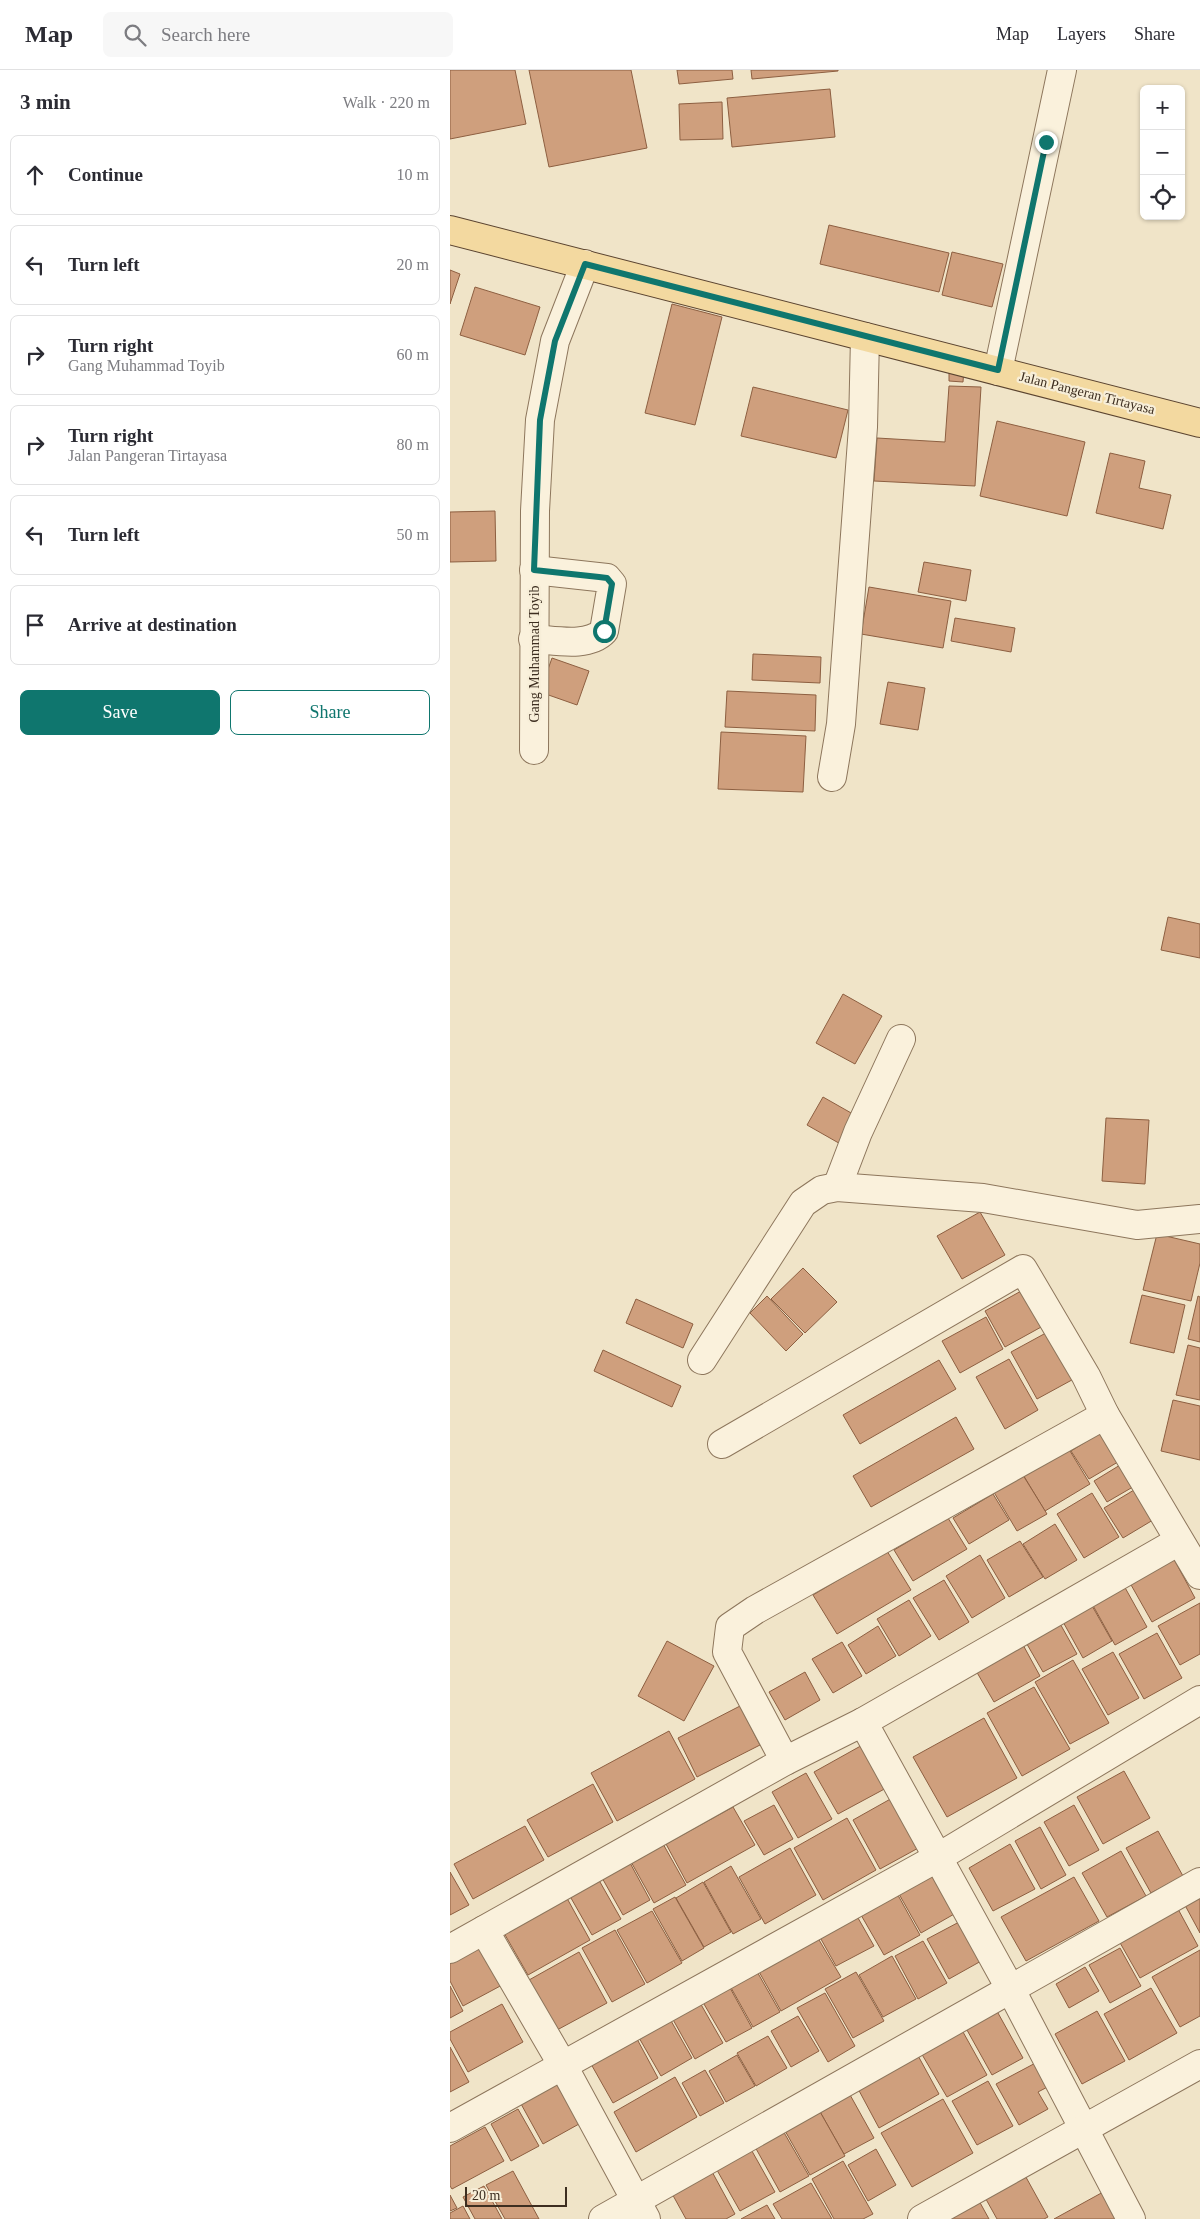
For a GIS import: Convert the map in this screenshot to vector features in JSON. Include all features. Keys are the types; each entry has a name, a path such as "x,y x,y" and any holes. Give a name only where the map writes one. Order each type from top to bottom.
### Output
{"main road":[{"name":"Jalan Pangeran Tirtayasa","path":"450,230 1200,423"}],"street":[{"path":"998,370 1062,70"},
{"name":"Gang Muhammad Toyib","path":"534,750 534,570 540,420 555,341 585,264"},
{"path":"832,777 841,724 864,426 865,337"},
{"path":"533,639 587,641 599,636 604,631 612,584 607,578 534,570"},
{"path":"837,1187 858,1132 901,1039"},
{"path":"702,1360 803,1203 822,1190 837,1187 983,1198 1137,1224 1200,1219"},
{"path":"722,1444 1023,1269 1077,1360 1105,1415 1179,1541 1199,1568"},
{"path":"785,1761 727,1652 730,1627 755,1610 1105,1415"},
{"path":"450,1949 785,1761 863,1722 1179,1541"},
{"path":"450,2128 562,2064 937,1858 1200,1700"},
{"path":"863,1722 1011,1990 1131,2219"},
{"path":"603,2219 641,2210 1011,1990 1200,1882"},
{"path":"484,1930 562,2064 641,2210"},
{"path":"922,2219 1200,2064"}],"building":[{"path":"450,70 515,70 526,124 450,139"},
{"path":"529,70 631,70 647,148 549,167"},
{"path":"677,70 732,70 733,79 679,84"},
{"path":"751,70 838,70 838,71 752,79"},
{"path":"830,89 835,137 732,147 727,98"},
{"path":"722,102 723,139 680,140 679,104"},
{"path":"829,225 949,253 939,292 820,264"},
{"path":"952,252 1003,264 992,307 942,295"},
{"path":"450,270 460,274 450,304"},
{"path":"475,287 540,307 525,355 460,335"},
{"path":"672,304 722,317 695,425 645,413"},
{"path":"949,368 964,368 963,382 949,381"},
{"path":"949,386 981,387 975,486 874,481 877,438 945,442"},
{"path":"753,387 848,410 836,458 741,436"},
{"path":"997,421 1085,442 1067,516 980,496"},
{"path":"1110,453 1145,461 1139,488 1171,495 1163,529 1096,513"},
{"path":"495,511 496,561 450,562 450,512"},
{"path":"924,562 971,570 966,601 918,592"},
{"path":"869,587 951,601 943,648 861,634"},
{"path":"955,618 1015,628 1011,652 951,641"},
{"path":"753,654 821,657 820,683 752,680"},
{"path":"552,658 589,671 577,705 540,692"},
{"path":"888,682 925,688 918,730 880,724"},
{"path":"727,691 816,695 815,731 725,727"},
{"path":"721,732 806,736 803,792 718,789"},
{"path":"1168,917 1200,924 1200,958 1161,950"},
{"path":"843,994 882,1016 855,1064 816,1043"},
{"path":"823,1097 860,1118 844,1146 807,1125"},
{"path":"1106,1118 1149,1120 1145,1184 1102,1181"},
{"path":"980,1212 1005,1255 962,1279 937,1236"},
{"path":"1157,1234 1200,1244 1200,1263 1191,1301 1143,1290"},
{"path":"803,1268 837,1302 805,1333 771,1299"},
{"path":"1023,1290 1043,1326 1005,1347 985,1311"},
{"path":"1142,1295 1185,1305 1174,1353 1130,1343"},
{"path":"767,1296 803,1334 786,1351 750,1313"},
{"path":"1198,1296 1200,1297 1200,1342 1188,1339"},
{"path":"636,1299 693,1324 683,1348 626,1323"},
{"path":"986,1317 1003,1349 960,1373 942,1341"},
{"path":"1055,1328 1081,1375 1037,1399 1011,1352"},
{"path":"1188,1345 1200,1348 1200,1400 1176,1395"},
{"path":"603,1350 681,1386 672,1407 594,1371"},
{"path":"1009,1359 1038,1410 1005,1429 976,1377"},
{"path":"939,1360 956,1389 860,1444 843,1415"},
{"path":"1173,1400 1200,1406 1200,1460 1161,1451"},
{"path":"956,1417 974,1449 871,1507 853,1476"},
{"path":"1105,1430 1123,1459 1089,1479 1071,1451"},
{"path":"1067,1446 1090,1484 1045,1511 1022,1473"},
{"path":"1125,1462 1138,1484 1107,1502 1094,1481"},
{"path":"1021,1472 1047,1514 1017,1531 992,1489"},
{"path":"1134,1490 1153,1520 1123,1538 1104,1508"},
{"path":"1092,1493 1119,1537 1084,1558 1057,1514"},
{"path":"993,1494 1009,1520 969,1544 953,1518"},
{"path":"948,1518 967,1549 913,1581 894,1550"},
{"path":"1055,1524 1077,1560 1045,1579 1023,1544"},
{"path":"1020,1541 1043,1577 1009,1597 987,1560"},
{"path":"887,1551 911,1590 837,1634 813,1595"},
{"path":"1170,1552 1195,1598 1152,1622 1126,1576"},
{"path":"980,1555 1005,1598 972,1618 946,1576"},
{"path":"944,1580 969,1622 939,1640 913,1598"},
{"path":"1123,1584 1147,1627 1115,1645 1091,1602"},
{"path":"909,1600 931,1636 899,1656 877,1619"},
{"path":"1200,1603 1200,1654 1180,1665 1158,1626"},
{"path":"1091,1604 1112,1641 1083,1658 1062,1620"},
{"path":"1058,1620 1077,1654 1043,1672 1024,1639"},
{"path":"878,1626 896,1656 866,1674 848,1645"},
{"path":"1157,1633 1182,1678 1144,1699 1119,1654"},
{"path":"667,1641 714,1666 684,1721 638,1696"},
{"path":"842,1642 862,1676 833,1693 812,1659"},
{"path":"1022,1643 1040,1676 994,1702 975,1669"},
{"path":"1113,1652 1139,1698 1108,1715 1082,1669"},
{"path":"1073,1660 1109,1723 1070,1744 1035,1682"},
{"path":"805,1672 820,1700 785,1720 769,1692"},
{"path":"1034,1687 1070,1749 1022,1776 987,1713"},
{"path":"740,1706 760,1745 697,1777 678,1738"},
{"path":"984,1718 1017,1778 947,1817 913,1757"},
{"path":"669,1731 695,1779 617,1821 591,1773"},
{"path":"866,1743 890,1786 838,1814 814,1772"},
{"path":"1124,1771 1150,1818 1103,1844 1077,1797"},
{"path":"806,1773 832,1819 798,1838 772,1792"},
{"path":"593,1784 613,1822 548,1857 527,1820"},
{"path":"894,1797 922,1846 880,1869 853,1820"},
{"path":"774,1805 793,1839 764,1855 744,1821"},
{"path":"1074,1805 1099,1850 1069,1866 1044,1822"},
{"path":"733,1807 755,1845 687,1883 666,1844"},
{"path":"847,1818 876,1870 823,1900 794,1848"},
{"path":"525,1826 544,1860 473,1899 454,1864"},
{"path":"1040,1827 1066,1875 1041,1889 1015,1841"},
{"path":"1158,1831 1183,1876 1151,1893 1126,1848"},
{"path":"662,1842 686,1885 654,1903 630,1860"},
{"path":"1010,1844 1035,1889 993,1911 969,1868"},
{"path":"790,1848 816,1895 765,1924 739,1877"},
{"path":"1121,1851 1146,1896 1107,1917 1082,1873"},
{"path":"629,1861 650,1900 623,1915 601,1876"},
{"path":"937,1863 963,1909 921,1933 895,1887"},
{"path":"731,1866 761,1919 733,1934 704,1882"},
{"path":"450,1872 469,1905 450,1915"},
{"path":"596,1875 621,1919 592,1935 567,1891"},
{"path":"1074,1877 1099,1921 1026,1961 1001,1917"},
{"path":"703,1882 731,1932 704,1947 676,1898"},
{"path":"1200,1885 1200,1933 1180,1896"},
{"path":"894,1888 920,1935 884,1955 857,1908"},
{"path":"563,1891 590,1940 528,1975 500,1926"},
{"path":"675,1897 704,1948 682,1961 653,1909"},
{"path":"1178,1909 1198,1946 1140,1978 1119,1941"},
{"path":"652,1911 682,1963 647,1983 617,1930"},
{"path":"854,1911 874,1946 836,1966 817,1932"},
{"path":"961,1921 983,1960 949,1979 927,1939"},
{"path":"812,1928 841,1977 781,2011 753,1961"},
{"path":"615,1930 645,1984 612,2002 582,1948"},
{"path":"480,1939 504,1984 463,2006 450,1981 450,1956"},
{"path":"923,1941 947,1983 918,1999 895,1956"},
{"path":"1120,1948 1141,1986 1110,2003 1089,1965"},
{"path":"1200,1950 1200,2016 1180,2027 1152,1977"},
{"path":"579,1952 607,2003 557,2030 529,1980"},
{"path":"892,1956 916,1999 883,2017 859,1975"},
{"path":"751,1961 780,2012 753,2027 725,1977"},
{"path":"1085,1967 1099,1991 1069,2008 1056,1984"},
{"path":"856,1972 884,2021 853,2038 825,1989"},
{"path":"724,1977 752,2028 726,2042 697,1992"},
{"path":"450,1986 463,2011 450,2018"},
{"path":"1151,1988 1177,2033 1129,2060 1104,2014"},
{"path":"825,1993 855,2046 828,2062 797,2008"},
{"path":"699,2001 723,2043 695,2059 671,2016"},
{"path":"502,2004 523,2042 468,2072 450,2039 450,2032"},
{"path":"993,2004 1023,2058 992,2075 962,2021"},
{"path":"1097,2011 1125,2061 1082,2084 1055,2034"},
{"path":"798,2016 819,2051 791,2067 771,2031"},
{"path":"670,2019 692,2058 661,2076 638,2036"},
{"path":"958,2023 987,2075 947,2097 917,2046"},
{"path":"768,2036 787,2068 756,2086 737,2053"},
{"path":"637,2039 658,2078 613,2103 591,2064"},
{"path":"450,2047 469,2082 450,2092"},
{"path":"916,2052 939,2094 879,2128 856,2085"},
{"path":"737,2055 755,2086 726,2102 709,2071"},
{"path":"1043,2059 1055,2083 1038,2092 1048,2109 1019,2125 996,2084"},
{"path":"705,2070 724,2103 700,2116 682,2083"},
{"path":"551,2073 579,2124 543,2144 515,2093"},
{"path":"675,2077 697,2117 636,2152 614,2112"},
{"path":"988,2081 1013,2126 977,2145 952,2101"},
{"path":"849,2093 874,2138 844,2154 819,2110"},
{"path":"943,2099 973,2153 912,2187 881,2133"},
{"path":"518,2109 539,2146 511,2161 491,2124"},
{"path":"819,2110 845,2156 810,2175 784,2129"},
{"path":"485,2127 504,2161 452,2189 450,2186 450,2146"},
{"path":"782,2129 809,2176 780,2192 754,2145"},
{"path":"748,2144 775,2192 740,2211 713,2163"},
{"path":"876,2149 896,2185 868,2201 848,2165"},
{"path":"843,2161 873,2214 863,2219 834,2219 812,2179"},
{"path":"710,2168 735,2214 726,2219 686,2219 670,2190"},
{"path":"1022,2170 1048,2217 1044,2219 997,2219 982,2192"},
{"path":"513,2171 539,2219 505,2219 486,2185"},
{"path":"811,2183 832,2219 782,2219 773,2204"},
{"path":"484,2186 502,2219 475,2219 463,2197"},
{"path":"1105,2191 1121,2219 1054,2219"},
{"path":"450,2195 457,2208 450,2211"},
{"path":"978,2199 989,2219 947,2219"},
{"path":"767,2205 775,2219 741,2219"},
{"path":"463,2206 470,2219 450,2219 450,2213"}],"route":[{"path":"604,631 612,584 610,580 607,578 534,570 540,420 555,341 585,264 998,370 1046,142"}]}
